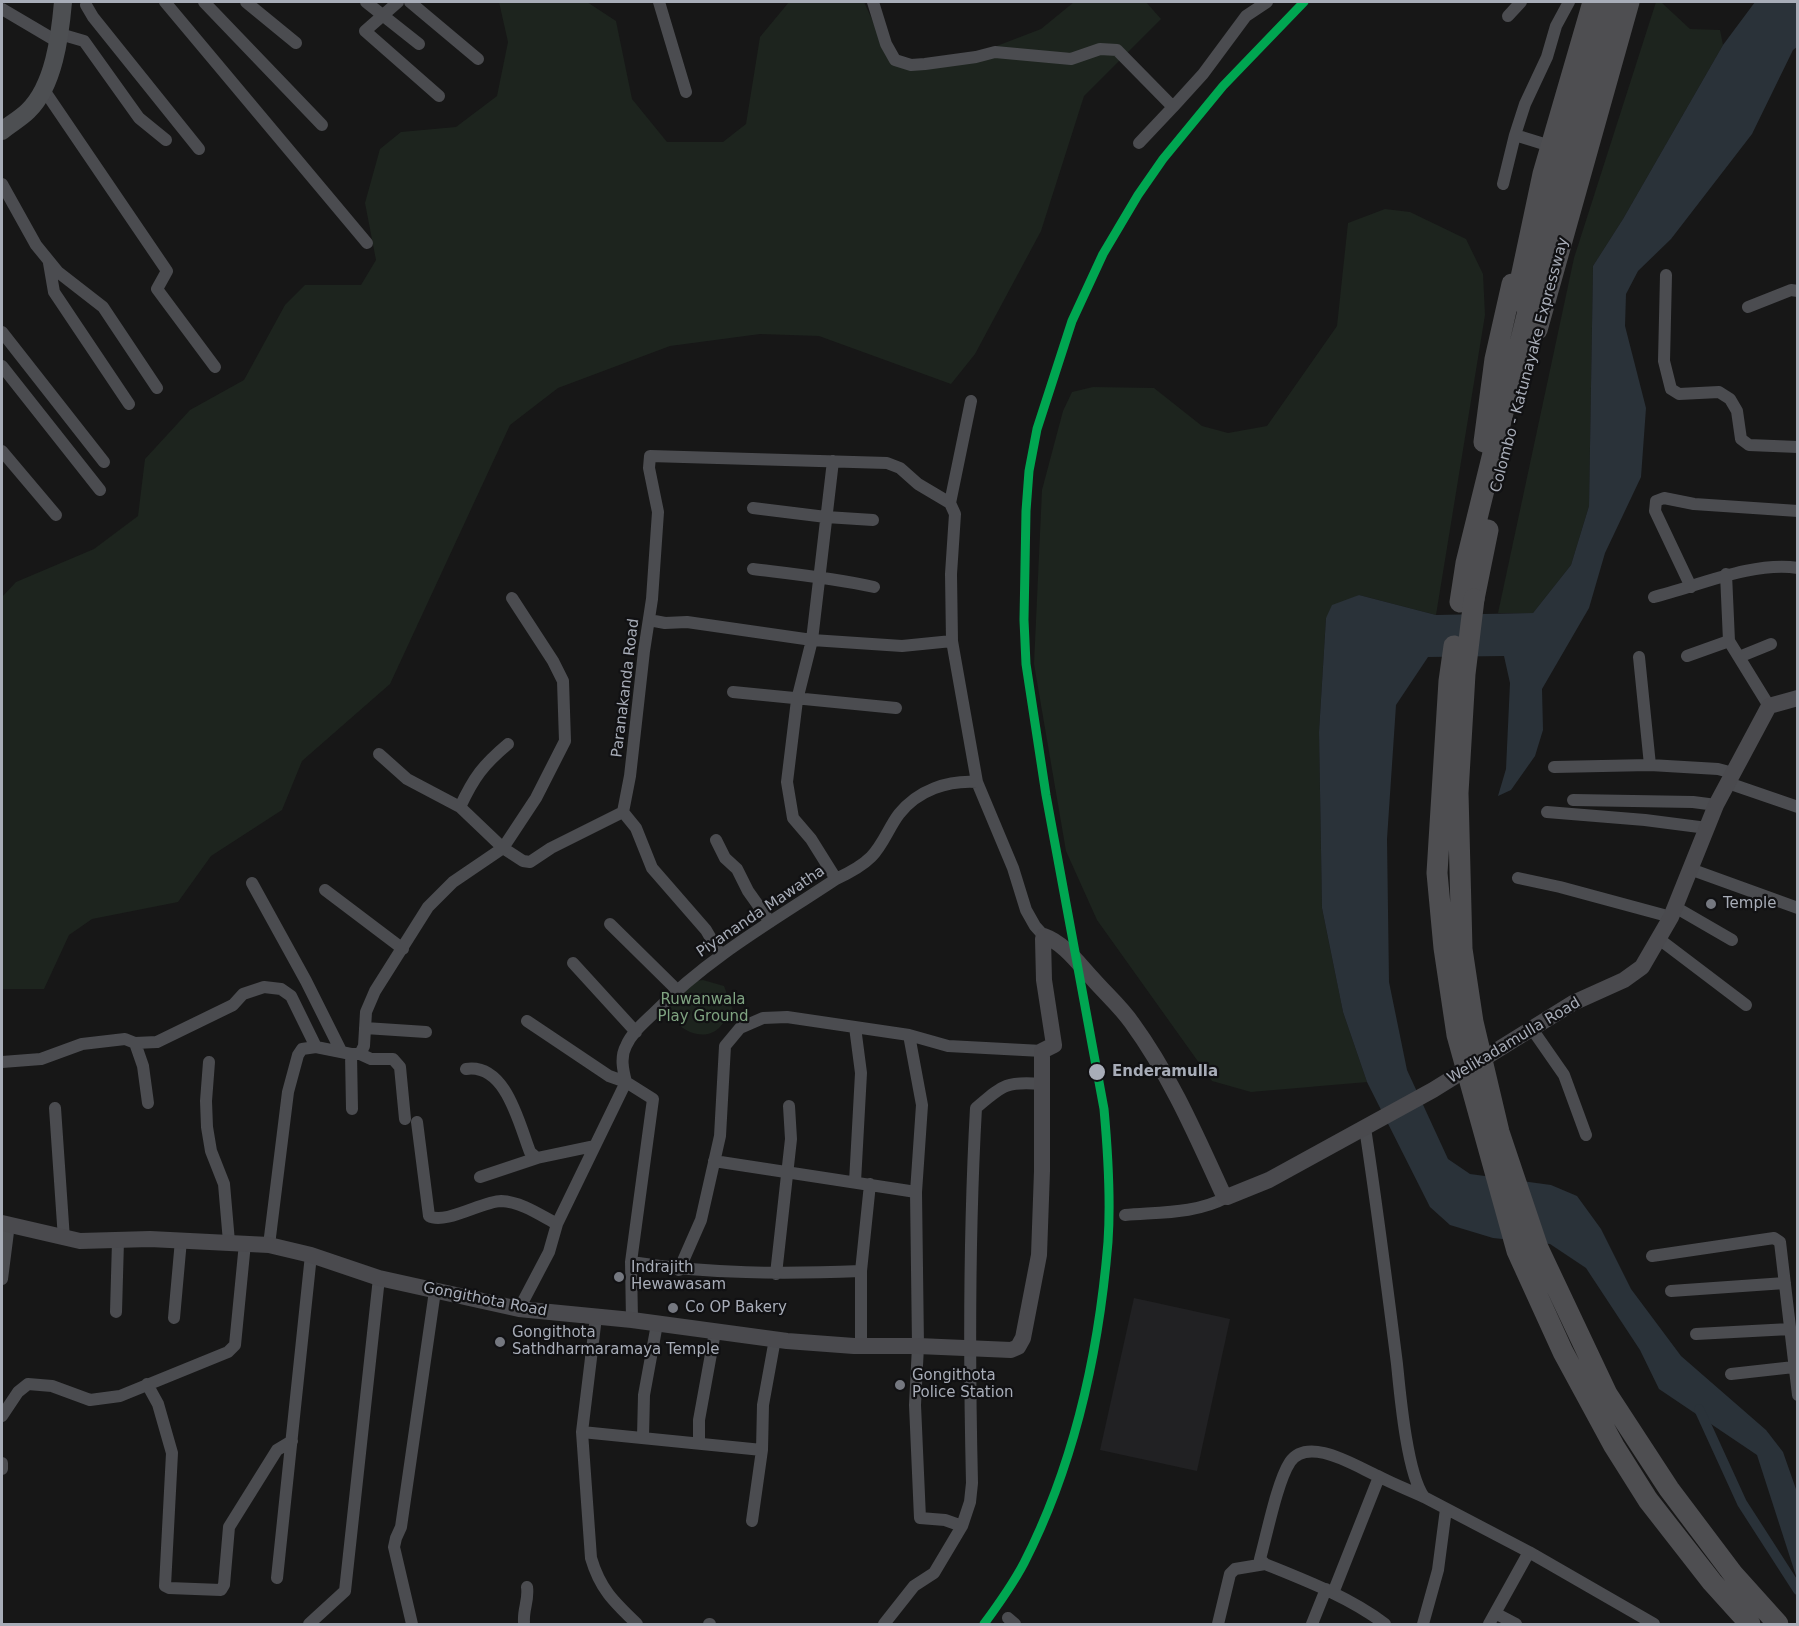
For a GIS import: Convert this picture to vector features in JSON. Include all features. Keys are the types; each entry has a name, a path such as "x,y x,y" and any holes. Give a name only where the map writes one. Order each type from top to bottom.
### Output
{"highway":[{"path":"1466,563 1495,359 1544,144 1571,45 1586,2"},
{"path":"1480,466 1543,174 1593,2"},
{"path":"1473,519 1552,176 1602,2"},
{"name":"Colombo - Katunayake Expressway","path":"1608,2 1558,185 1466,563 1465,674 1458,793 1462,949 1473,1022 1499,1132 1538,1248 1607,1394 1668,1489 1733,1574 1778,1624"},
{"name":"Colombo - Katunayake Expressway","path":"1629,2 1508,437 1449,681 1437,873 1457,1035 1517,1251 1563,1352 1614,1446 1648,1500 1712,1582 1750,1624"}],"main road":[{"path":"2,131 28,111 44,90 59,38 63,4"}],"street":[{"path":"165,2 368,243"},
{"path":"204,2 322,125"},
{"path":"246,2 296,43"},
{"path":"366,2 419,44"},
{"path":"398,2 381,15 365,32 439,96"},
{"path":"410,2 478,59"},
{"path":"658,2 686,92"},
{"path":"873,2 886,44 895,60 911,64 925,64 995,52 1071,59 1100,49 1116,50 1173,107"},
{"path":"1139,143 1203,74 1245,16 1267,2"},
{"path":"1508,16 1521,2"},
{"path":"1503,183 1525,104 1547,57 1556,26 1569,2"},
{"path":"63,4 88,3 93,17 199,149"},
{"path":"2,9 59,38 84,40 139,118 166,140"},
{"path":"44,90 167,271 157,289 215,367"},
{"path":"1515,135 1544,144"},
{"path":"2,184 36,245 58,272 103,307 157,388"},
{"path":"48,260 54,292 129,404"},
{"path":"1666,275 1664,361 1671,388 1679,394 1719,392 1730,399 1737,411 1741,439 1749,445 1797,447"},
{"path":"1748,308 1791,290 1797,291"},
{"path":"2,332 104,462"},
{"path":"2,366 100,490"},
{"path":"950,503 971,401"},
{"path":"2,451 56,514"},
{"name":"Paranakanda Road","path":"623,812 630,776 644,651 650,620 658,512 649,468 650,456 833,461"},
{"path":"836,879 811,839 793,818 788,782 797,700 812,640 833,461 887,463 900,468 918,484 950,503 955,514 951,574 952,641 977,782 1013,868 1026,910 1044,936 1054,939 1076,960 1131,1021 1185,1110 1223,1194 1227,1197"},
{"path":"1691,587 1655,511 1656,501 1664,498 1694,504 1797,512"},
{"path":"753,508 873,520"},
{"path":"1654,597 1726,574 1784,566 1797,568"},
{"path":"753,568 840,579 874,587"},
{"path":"1726,574 1729,641 1769,706 1797,698"},
{"path":"351,1053 364,1046 366,1012 375,991 428,907 453,882 503,848 536,798 565,741 562,681 553,660 512,597"},
{"path":"650,620 665,623 687,622 812,640 902,646 952,641"},
{"path":"1687,656 1729,641"},
{"path":"1739,657 1771,644"},
{"path":"1639,657 1650,765"},
{"path":"733,692 896,708"},
{"name":"Welikadamulla Road","path":"1125,1215 1183,1211 1213,1204 1269,1180 1433,1090 1573,1003 1624,980 1642,967 1673,912 1716,805 1769,706"},
{"path":"460,807 471,782 485,764 508,744"},
{"path":"379,754 406,779 460,807 503,848 523,861 530,861 623,812 636,828 652,868 705,930 720,954"},
{"path":"1554,767 1650,765 1718,769 1730,778 1797,807"},
{"name":"Piyananda Mawatha","path":"626,1082 622,1066 625,1047 636,1032 677,990 720,954 836,879 856,869 873,855 900,812 920,796 937,786 959,781 977,782"},
{"path":"1573,800 1694,802 1716,805"},
{"path":"1546,812 1645,820 1707,828"},
{"path":"716,840 725,858 736,868 748,891 770,922"},
{"path":"1690,869 1797,908"},
{"path":"1518,878 1673,912 1732,940"},
{"path":"252,883 306,981 351,1053 352,1109"},
{"path":"325,890 403,948"},
{"path":"610,924 677,990"},
{"path":"679,1270 701,1220 720,1136 725,1046 740,1028 764,1018 787,1017 909,1035 948,1046 1042,1051 1054,1045 1044,980 1044,936"},
{"path":"1659,939 1746,1005"},
{"path":"573,963 636,1032"},
{"path":"2,1062 41,1059 82,1044 125,1039 135,1042 157,1042 233,1005 243,994 264,987 281,989 291,996 316,1047"},
{"path":"527,1021 609,1076 626,1082 653,1100 631,1262 632,1320"},
{"path":"855,1027 861,1073 855,1182"},
{"path":"365,1028 426,1032"},
{"path":"1532,1029 1564,1075 1586,1135"},
{"path":"909,1035 922,1105 916,1192 918,1346 915,1405 920,1518 945,1520 962,1526"},
{"path":"135,1042 143,1066 148,1103"},
{"path":"269,1245 288,1092 298,1055 302,1049 316,1047 371,1059 393,1059 400,1067 405,1119"},
{"path":"884,1624 914,1586 934,1574 962,1526 970,1502 972,1483 969,1348 971,1192 976,1108 1003,1086 1024,1082 1041,1084 1042,1051"},
{"path":"2,1416 18,1392 28,1384 52,1386 90,1400 120,1396 228,1352 235,1345 237,1242 224,1184 211,1151 207,1127 209,1062"},
{"path":"466,1069 476,1068 491,1074 503,1086 530,1152 537,1158"},
{"path":"519,1310 549,1252 557,1224 626,1082"},
{"name":"Gongithota Road","path":"5,1224 80,1241 181,1240 269,1245 311,1255 379,1278 519,1310 632,1320 775,1339 861,1346 1011,1350 1018,1347 1023,1338 1039,1255 1042,1171 1041,1084"},
{"path":"776,1274 791,1139 789,1106"},
{"path":"55,1108 64,1239"},
{"path":"417,1122 429,1216 434,1218 446,1216 499,1201 518,1204 557,1224"},
{"path":"1372,1123 1402,1408 1411,1459 1419,1491 1424,1497"},
{"path":"480,1177 537,1158 594,1146"},
{"path":"714,1161 916,1192"},
{"path":"861,1346 861,1271 870,1184"},
{"path":"2,1279 5,1224"},
{"path":"1652,1256 1774,1238 1780,1242 1797,1395"},
{"path":"174,1318 181,1240"},
{"path":"116,1312 118,1241"},
{"path":"277,1578 311,1255"},
{"path":"631,1262 679,1270 776,1274 861,1271"},
{"path":"309,1624 345,1591 379,1278"},
{"path":"1671,1291 1785,1283"},
{"path":"412,1624 394,1547 401,1527 435,1291"},
{"path":"596,1317 582,1432 591,1558 597,1577 615,1603 637,1624"},
{"path":"643,1437 644,1395 657,1324"},
{"path":"1696,1334 1790,1329"},
{"path":"699,1443 699,1420 715,1332"},
{"path":"752,1521 762,1450 763,1405 775,1339"},
{"path":"1731,1374 1794,1368"},
{"path":"147,1384 158,1404 172,1453 165,1586 169,1588 221,1590 224,1585 229,1527 277,1450 292,1441"},
{"path":"582,1432 762,1450"},
{"path":"1385,1624 1369,1612 1330,1591 1265,1564 1260,1558 1280,1489 1290,1463 1298,1453 1311,1451 1339,1457 1424,1497 1529,1552 1654,1624"},
{"path":"2,1463 2,1469"},
{"path":"1312,1624 1330,1591 1379,1477"},
{"path":"1423,1624 1438,1570 1446,1509"},
{"path":"1489,1624 1529,1552"},
{"path":"1218,1624 1230,1574 1235,1569 1265,1564"},
{"path":"524,1624 523,1613 529,1598 527,1587"},
{"path":"1495,1613 1516,1624"}],"shaded area":[{"path":"1755,2 1797,2 1797,47 1793,50 1752,134 1671,239 1638,271 1626,294 1625,326 1646,408 1641,477 1605,553 1589,608 1542,689 1543,730 1535,756 1511,790 1498,796 1506,769 1510,683 1504,656 1428,657 1396,705 1387,839 1389,982 1407,1070 1448,1159 1470,1174 1551,1185 1577,1196 1601,1229 1631,1289 1681,1356 1766,1430 1783,1452 1797,1492 1797,1579 1757,1455 1659,1389 1640,1350 1586,1268 1550,1244 1493,1238 1450,1225 1430,1207 1367,1082 1343,1012 1322,908 1319,732 1326,618 1332,605 1359,595 1436,615 1533,613 1571,565 1589,506 1593,266 1623,219 1723,45"},
{"path":"1134,1298 1230,1319 1197,1471 1100,1450"}],"green space":[{"path":"499,2 587,2 616,21 632,99 667,142 723,142 746,124 760,37 789,2 864,2 887,52 912,62 968,57 1041,29 1074,2 1146,2 1161,19 1084,96 1041,231 975,354 951,384 819,336 760,334 670,346 558,388 510,425 390,684 302,761 282,810 211,856 178,902 92,919 69,935 44,989 2,989 2,597 16,582 94,549 138,516 145,459 190,410 244,380 285,305 305,285 361,285 376,260 365,203 380,149 401,132 456,127 497,96 508,42"},
{"path":"1656,2 1661,2 1690,29 1720,30 1723,45 1623,219 1593,266 1589,506 1571,565 1533,613 1498,613 1574,258"},
{"path":"1385,209 1410,212 1466,239 1483,274 1485,315 1436,615 1359,595 1326,618 1319,732 1322,908 1343,1012 1367,1082 1251,1092 1212,1081 1097,920 1066,851 1034,664 1042,490 1063,411 1072,392 1093,387 1154,388 1202,426 1228,433 1267,426 1337,326 1348,223"},
{"name":"Ruwanwala Play Ground","path":"703,980 724,986 734,1013 730,1012 719,1028 712,1033 695,1034 680,1026 674,1019 670,1003 697,981"}],"waterway":[{"path":"1699,1409 1742,1503 1798,1590"}],"transit line":[{"path":"984,1624 1010,1587 1042,1526 1070,1447 1091,1366 1104,1283 1109,1225 1109,1176 1104,1109 1046,795 1026,664 1024,620 1026,511 1029,471 1037,429 1072,321 1103,254 1138,195 1163,159 1223,86 1304,2"}],"place":[{"name":"Temple","path":"1711,904"},
{"name":"Enderamulla","path":"1097,1072"},
{"name":"Indrajith Hewawasam","path":"619,1277"},
{"name":"Co OP Bakery","path":"673,1308"},
{"name":"Gongithota Sathdharmaramaya Temple","path":"500,1342"},
{"name":"Gongithota Police Station","path":"900,1385"}]}
